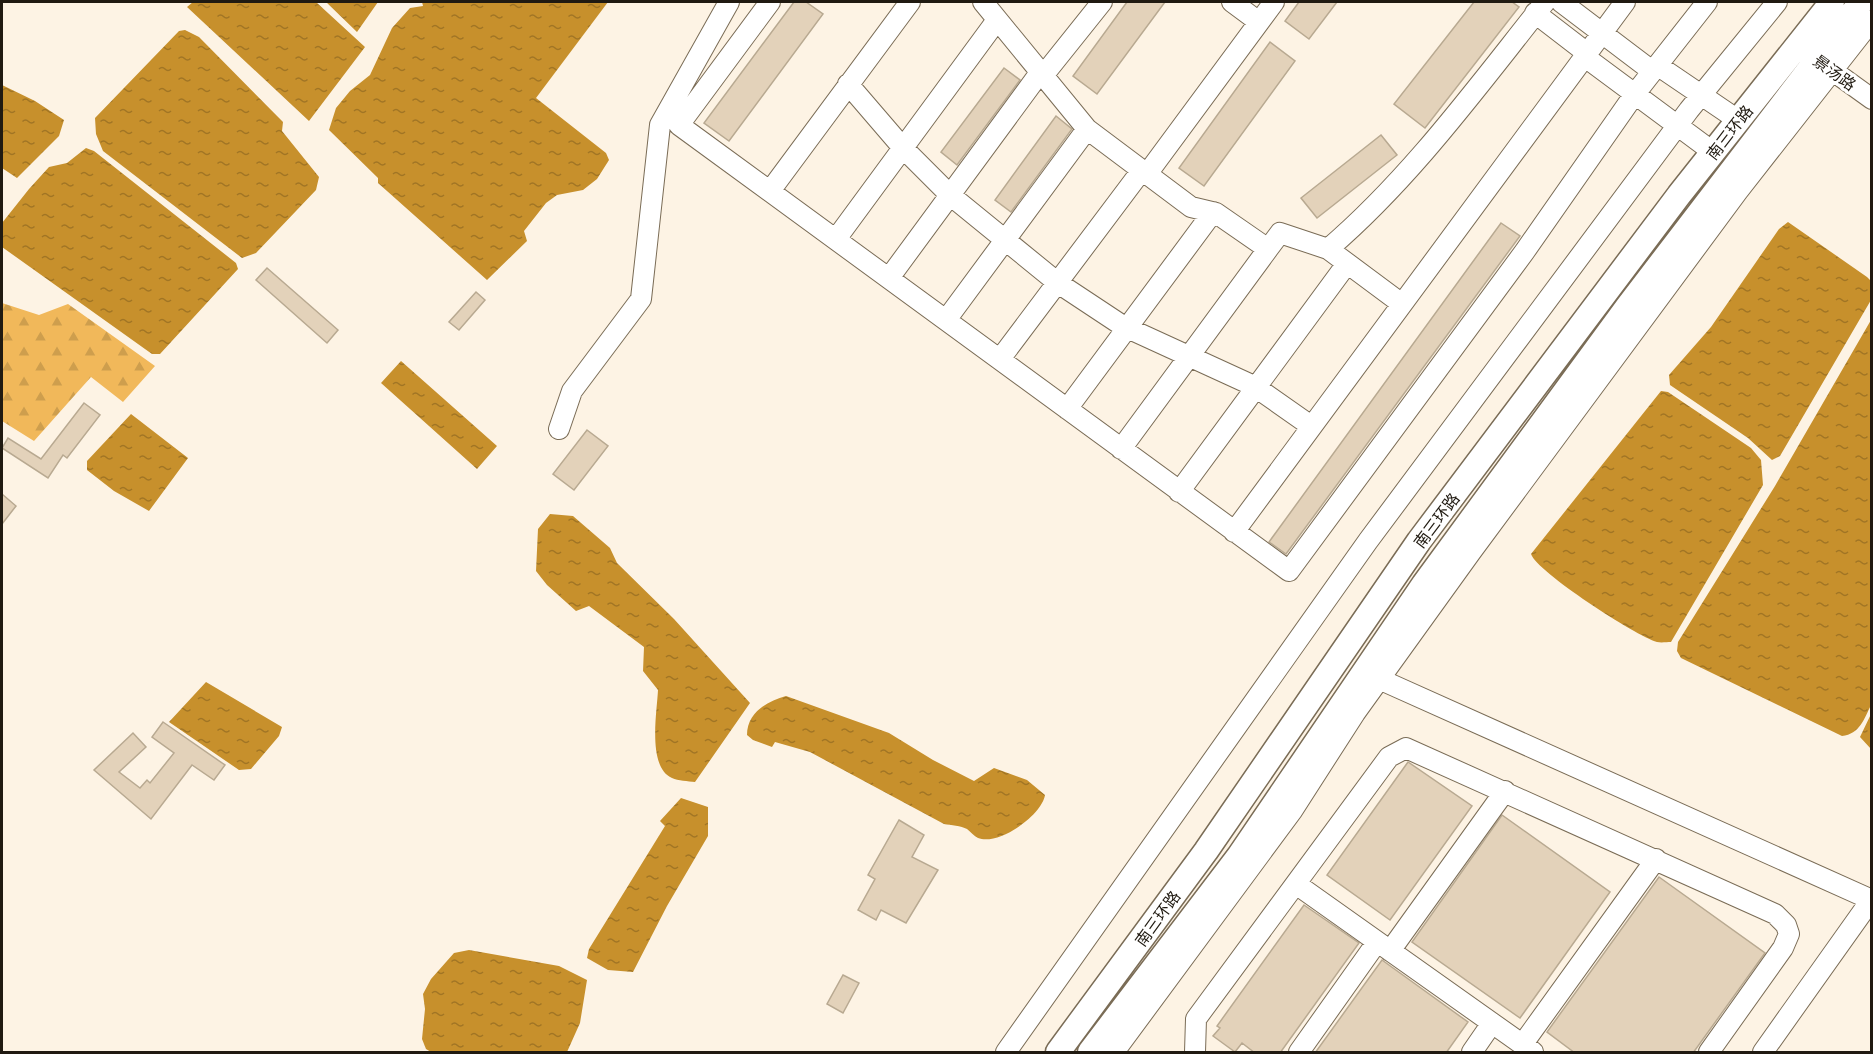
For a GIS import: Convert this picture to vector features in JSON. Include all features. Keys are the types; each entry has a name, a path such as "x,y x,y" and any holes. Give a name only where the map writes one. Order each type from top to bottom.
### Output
{"main road":[{"name":"南三环路","path":"1058,1053 1206,851 1419,541 1713,152 1738,120 1815,58 1832,2"},
{"name":"南三环路","path":"1090,1053 1239,856 1431,574 1628,306 1815,58 1861,2"}],"street":[{"path":"559,429 572,391 641,299 660,126 729,2"},
{"path":"770,2 679,125 1289,572 1525,251 1634,95 1707,2"},
{"path":"770,191 910,2"},
{"path":"983,2 1087,129 1191,207 1213,212 1268,249"},
{"path":"889,278 1041,75 1102,2"},
{"path":"1232,2 1259,22"},
{"path":"1000,359 1274,2"},
{"path":"1561,2 1655,68 1738,120"},
{"path":"1234,532 1625,2"},
{"path":"1006,1053 1368,541 1677,126 1777,2"},
{"path":"1328,249 1364,216 1428,148 1540,7 1586,55 1634,95 1713,152"},
{"path":"836,240 997,20"},
{"path":"1114,1053 1292,811 1379,680 1724,210 1815,58 1872,20"},
{"name":"景汤路","path":"1815,58 1872,99"},
{"path":"849,84 903,148 950,195 1058,283 1127,327 1188,358 1254,386 1311,426"},
{"path":"946,320 1087,129"},
{"path":"1067,409 1213,212"},
{"path":"1121,449 1281,233 1328,249 1346,265 1402,304"},
{"path":"1179,492 1254,386 1346,265"},
{"path":"1379,680 1871,900 1763,1053"},
{"path":"1195,1053 1196,1019 1389,757 1406,748 1776,914 1786,925 1789,934 1783,948 1709,1053"},
{"path":"1299,1053 1505,791"},
{"path":"1296,884 1528,1049 1656,859"},
{"path":"1472,1053 1492,1023"}],"green space":[{"path":"2,303 39,315 68,304 155,366 123,402 91,377 34,441 2,421"}],"water":[{"path":"193,2 316,2 365,47 309,121 187,7"},
{"path":"326,2 378,2 357,32"},
{"path":"422,2 608,2 536,98 606,153 609,160 597,179 583,190 557,195 546,203 524,231 527,241 487,280 378,183 378,178 329,130 336,108 350,91 370,75 392,28 410,8 423,6"},
{"path":"185,30 199,37 283,122 282,131 319,177 316,190 256,253 242,258 103,151 96,134 95,118 179,31"},
{"path":"2,85 35,101 64,120 59,136 17,178 2,168"},
{"path":"86,148 94,151 236,263 238,269 160,354 152,354 2,247 2,223 29,189 49,167 67,163"},
{"path":"1788,222 1867,277 1871,281 1871,300 1780,456 1772,460 1748,438 1670,385 1669,375 1711,327 1779,229"},
{"path":"1871,320 1871,705 1857,729 1842,736 1681,658 1677,651 1678,642 1775,486"},
{"path":"401,361 497,446 477,469 381,383"},
{"path":"1661,391 1668,392 1751,448 1761,460 1763,485 1671,642 1657,642 1629,628 1568,588 1537,563 1531,554"},
{"path":"131,414 188,458 149,511 114,491 87,470 87,461"},
{"path":"550,514 573,516 610,548 617,563 674,619 750,703 695,782 672,778 664,772 659,763 655,738 658,690 643,671 644,647 589,606 576,611 547,585 536,571 538,529"},
{"path":"206,682 282,727 279,736 251,769 239,770 169,722"},
{"path":"786,696 889,733 933,760 974,781 994,768 1027,780 1045,795 1042,803 1028,820 997,837 978,838 965,828 944,824 810,752 775,742 772,747 753,740 747,735 750,720 759,709"},
{"path":"1871,714 1871,749 1860,737"},
{"path":"681,798 708,807 708,836 667,906 633,972 608,970 587,958 589,949 665,826 660,821"},
{"path":"469,950 559,966 587,980 580,1023 567,1052 431,1052 426,1049 422,1039 425,1009 423,994 431,979 454,953"}],"building":[{"path":"794,2 806,2 823,14 729,141 704,123"},
{"path":"1127,2 1165,2 1097,94 1073,76"},
{"path":"1299,2 1337,2 1309,39 1285,21"},
{"path":"1474,2 1512,2 1519,7 1425,128 1394,104"},
{"path":"1270,42 1295,61 1204,186 1179,168"},
{"path":"1004,68 1020,80 957,165 941,152"},
{"path":"1056,116 1072,129 1011,212 995,200"},
{"path":"1381,135 1397,155 1317,218 1301,198"},
{"path":"1501,223 1520,236 1286,554 1269,542"},
{"path":"267,268 338,330 327,343 256,280"},
{"path":"476,292 485,300 459,330 449,322"},
{"path":"84,403 100,415 67,458 63,455 48,478 2,448 8,438 41,459"},
{"path":"587,430 608,446 574,490 553,474"},
{"path":"2,494 16,506 2,524"},
{"path":"163,722 225,765 214,780 192,765 151,819 94,770 133,733 146,747 119,772 140,788 147,780 150,783 174,753 152,737"},
{"path":"1408,762 1472,806 1390,920 1327,875"},
{"path":"1502,815 1610,892 1520,1018 1412,942"},
{"path":"899,820 924,835 912,857 938,870 906,923 881,910 876,920 858,910 875,879 868,875"},
{"path":"1659,877 1765,953 1693,1053 1575,1053 1547,1032"},
{"path":"1304,905 1359,943 1280,1053 1255,1053 1242,1043 1235,1052 1213,1036 1220,1028 1217,1026"},
{"path":"1382,960 1468,1022 1446,1053 1315,1053"},
{"path":"843,975 859,983 843,1013 827,1004"}]}
